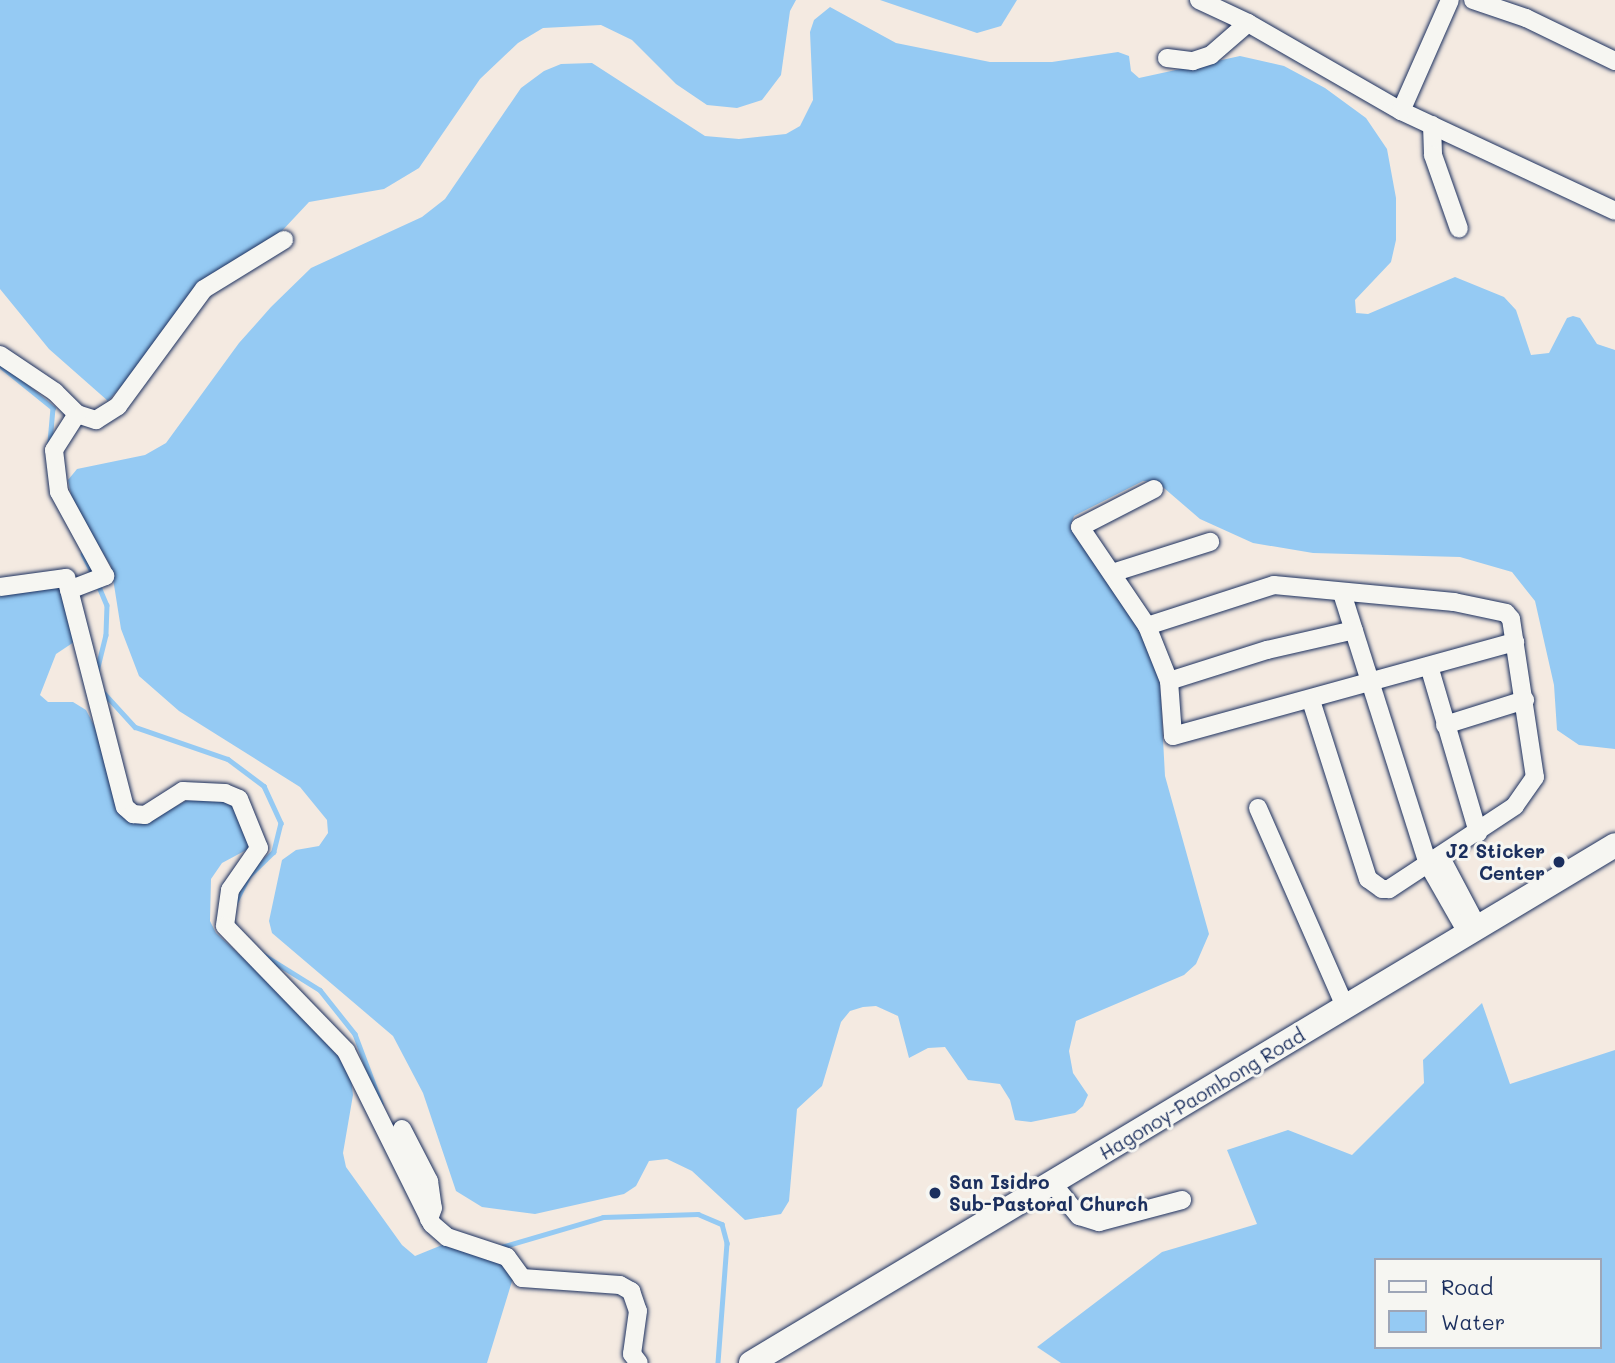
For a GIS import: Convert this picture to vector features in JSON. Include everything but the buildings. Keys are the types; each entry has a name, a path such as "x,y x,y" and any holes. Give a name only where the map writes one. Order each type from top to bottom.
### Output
{"main road":[{"name":"Hagonoy-Paombong Road","path":"751,1363 1615,845"}],"street":[{"path":"1401,111 1450,0"},
{"path":"1473,0 1526,18 1615,61"},
{"path":"1202,1 1248,23 1401,111 1615,211"},
{"path":"1167,58 1193,61 1211,55 1248,23"},
{"path":"1432,125 1433,155 1460,229"},
{"path":"0,355 55,392 77,414 96,420 118,406 204,289 285,240"},
{"path":"69,590 97,580 59,492 54,450 77,414"},
{"path":"1154,489 1080,527 1147,626 1168,681 1173,736 1515,642"},
{"path":"1112,573 1210,542"},
{"path":"0,587 66,578 125,807 133,814 145,815 183,791 225,793 239,799 259,848 230,890 225,926 346,1051 431,1213 447,1237 507,1257 522,1278 620,1285 631,1291 638,1311 632,1354 639,1363"},
{"path":"1147,626 1274,585 1454,602 1506,612 1515,642 1535,778 1516,806 1389,889 1368,880 1311,699"},
{"path":"1342,593 1434,860 1473,931"},
{"path":"1168,681 1267,650 1354,630"},
{"path":"1429,666 1478,833"},
{"path":"1445,725 1525,700"},
{"path":"1258,808 1346,1008"},
{"path":"402,1129 429,1181 431,1213"},
{"path":"1052,1183 1079,1216 1098,1222 1182,1200"}],"water":[{"path":"0,0 796,0 790,11 781,75 762,100 737,108 707,105 676,84 632,40 601,25 543,28 518,43 480,79 419,168 384,189 309,202 265,249 220,276 108,401 49,349 0,289"},
{"path":"880,0 1017,0 1001,26 977,33"},
{"path":"830,7 896,43 990,62 1052,62 1118,52 1129,56 1131,71 1139,78 1240,56 1284,66 1325,88 1366,118 1387,149 1396,198 1396,240 1391,262 1355,300 1356,313 1368,314 1455,277 1504,297 1516,310 1531,355 1549,353 1567,318 1573,316 1580,318 1597,344 1615,350 1615,749 1579,745 1557,730 1554,685 1535,601 1512,572 1460,557 1313,553 1253,543 1200,519 1157,482 1143,481 1074,516 1070,527 1137,625 1153,659 1160,683 1165,776 1209,934 1196,964 1184,975 1076,1021 1069,1051 1073,1073 1088,1095 1083,1106 1075,1113 1031,1122 1015,1120 1010,1100 1000,1084 968,1080 945,1047 928,1048 909,1058 898,1016 876,1006 863,1007 850,1011 841,1022 822,1086 797,1109 789,1201 781,1214 745,1220 692,1171 667,1159 649,1161 636,1186 624,1194 535,1214 482,1207 456,1191 423,1093 393,1036 272,933 269,921 282,860 296,850 319,846 328,833 327,820 300,787 179,711 139,676 121,629 111,566 73,504 68,480 77,469 145,455 166,443 239,343 271,307 311,268 422,217 445,199 521,88 544,71 561,64 592,63 705,136 739,139 786,134 800,126 813,100 810,32 814,20"},
{"path":"59,586 74,642 56,654 40,695 48,702 73,702 86,710 96,729 117,803 146,822 188,800 233,802 250,848 222,863 211,879 210,921 216,933 335,1043 351,1079 353,1095 343,1153 346,1167 402,1245 415,1256 447,1243 497,1258 513,1278 487,1363 0,1363 0,592"},
{"path":"1482,1003 1510,1084 1615,1050 1615,1363 1061,1363 1037,1347 1162,1252 1257,1224 1227,1150 1288,1130 1352,1155 1424,1083 1423,1060"}],"waterway":[{"path":"1,366 53,408 50,444"},
{"path":"83,554 93,574"},
{"path":"97,582 107,605 106,635 97,672"},
{"path":"104,693 135,727 228,759 264,786 281,823 274,852 249,876 236,901"},
{"path":"262,954 320,990 355,1034 381,1103"},
{"path":"498,1248 603,1217 698,1214 722,1224 727,1243 718,1363"}],"place":[{"name":"J2 Sticker Center","path":"1559,862"},
{"name":"San Isidro Sub-Pastoral Church","path":"935,1193"}]}
